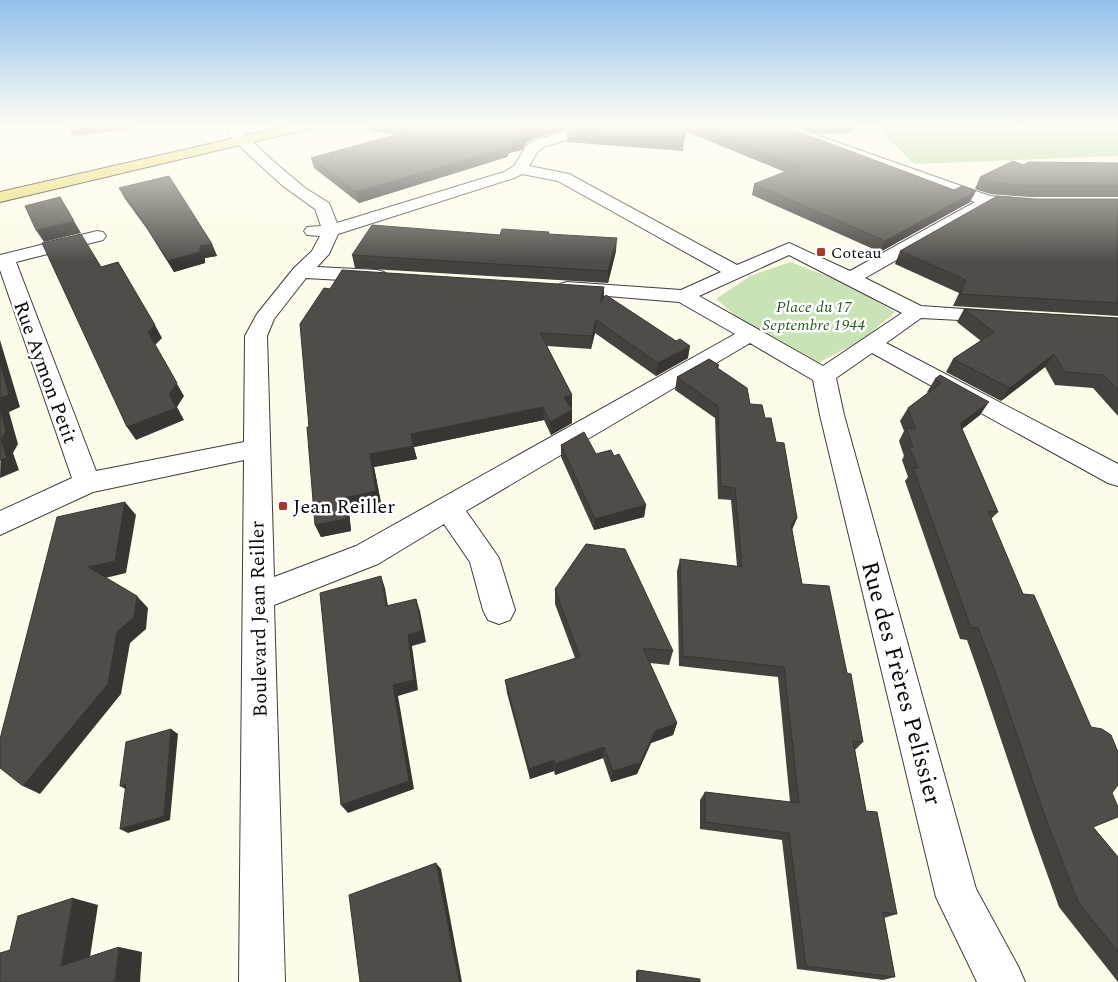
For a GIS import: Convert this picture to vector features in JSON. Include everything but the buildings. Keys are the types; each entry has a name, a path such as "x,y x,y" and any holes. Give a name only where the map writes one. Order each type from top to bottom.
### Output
{"main road":[{"path":"0,189 77,171"},
{"path":"0,197 97,171"}],"street":[{"path":"278,171 303,195 323,207 331,231"},
{"path":"313,232 331,231 509,175 517,171"},
{"path":"530,171 563,177 736,272"},
{"path":"904,171 988,201 1034,204"},
{"path":"303,195 310,209 313,232 303,250 301,272 399,278"},
{"path":"850,279 988,201"},
{"name":"Boulevard Jean Reiller","path":"262,982 256,336 264,318 301,272 320,254 331,231"},
{"path":"3,261 97,236"},
{"path":"684,296 789,248 917,312 1019,317"},
{"name":"Rue Aymon Petit","path":"3,261 87,483"},
{"path":"544,287 684,296 824,376 917,312"},
{"path":"258,597 367,555 750,334"},
{"path":"871,344 1118,476"},
{"name":"Rue des Frères Pelissier","path":"824,376 832,414 958,897 1002,982"},
{"path":"0,524 87,483 256,448"},
{"path":"448,508 484,558 499,610"}],"green space":[{"name":"Place du 17 Septembre 1944","path":"790,262 843,282 895,312 864,339 818,363 753,331 716,299 750,276"}],"place":[{"name":"Coteau","path":"821,252"},
{"name":"Jean Reiller","path":"283,506"}]}
